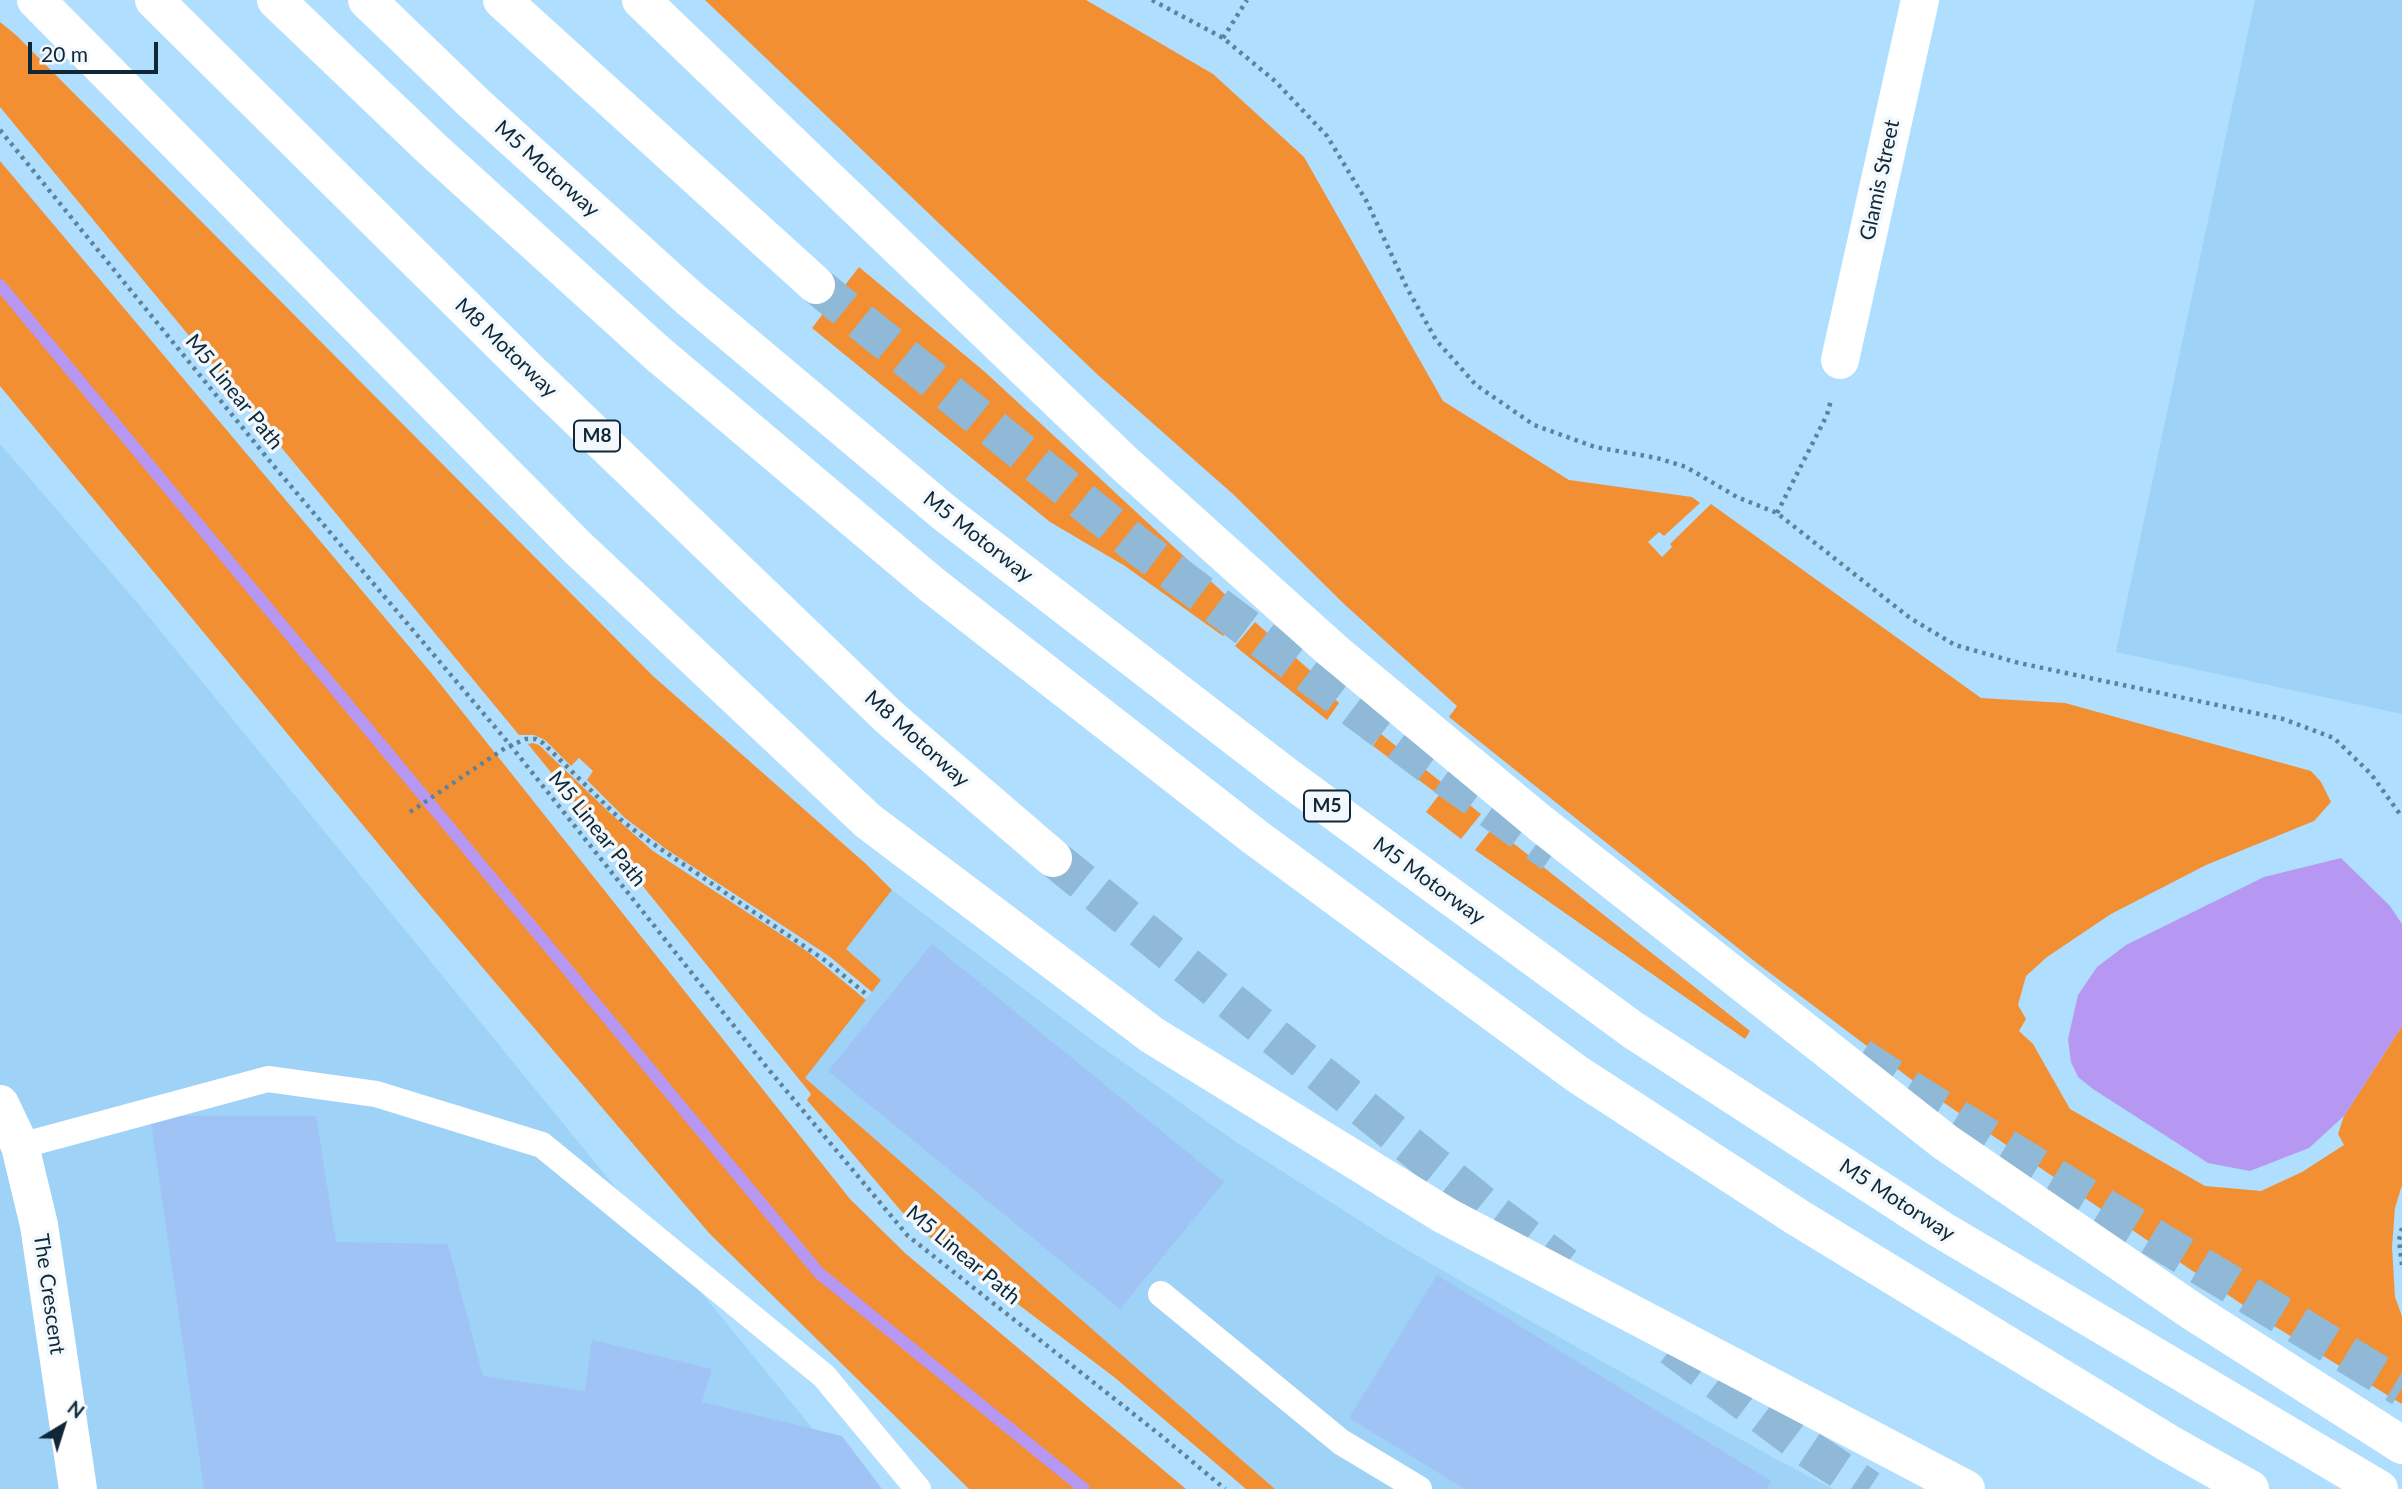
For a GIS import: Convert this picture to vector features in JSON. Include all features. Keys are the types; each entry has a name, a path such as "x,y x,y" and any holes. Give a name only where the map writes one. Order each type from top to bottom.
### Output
{"main road":[{"path":"36,0 578,547 868,821 1152,1035 1447,1216 1929,1480 1966,1489"},
{"name":"M8 Motorway","path":"153,0 529,371 890,718 1053,858"},
{"path":"276,0 432,149 656,353 931,584 1255,836 1577,1074 1808,1224 2168,1443 2250,1489"},
{"name":"M5 Motorway","path":"368,0 475,104 689,298 946,514 1286,776 1633,1030 1940,1229 2379,1489"},
{"path":"502,0 816,285"},
{"path":"641,0 1125,464 1332,650 1530,814 1945,1142 2195,1313 2402,1445"},
{"name":"Glamis Street","path":"1840,360 1920,0"},
{"name":"The Crescent","path":"0,1104 20,1146 39,1225 78,1489"}],"lane":[{"path":"20,1146 268,1079 376,1094 542,1145 824,1376 918,1489"},
{"path":"1161,1294 1341,1442 1419,1489"}],"path":[{"path":"1152,0 1223,38 1275,81 1327,136 1367,202 1407,288 1436,340 1476,385 1534,425 1595,447 1657,458 1686,467 1737,497 1777,513 1910,618 1955,645 2020,663 2283,719 2334,738 2371,774 2402,817"},
{"path":"1223,38 1247,0"},
{"name":"M5 Linear Path","path":"0,130 272,465 508,747 769,1070 908,1236 1225,1489"},
{"path":"1777,513 1828,415 1840,360"},
{"path":"410,812 508,747 526,739 536,739 642,837 826,961 866,994"},
{"path":"2402,1228 2399,1240 2402,1265"}],"shaded area":[{"path":"705,0 1086,0 1213,74 1304,157 1443,401 1569,480 1692,497 1700,503 1664,536 1659,532 1648,542 1662,557 1672,547 1670,544 1711,504 1981,698 2065,703 2311,771 2321,782 2331,802 2314,821 2206,865 2111,914 2047,957 2026,976 2018,1005 2026,1019 2019,1031 2033,1044 2070,1109 2205,1186 2261,1191 2302,1172 2344,1145 2338,1134 2344,1116 2402,1026 2402,1185 2395,1208 2392,1247 2395,1297 2402,1316 2402,1404 2274,1326 1928,1092 1758,964 1449,717 1457,706 1343,603 1234,495 1098,375"},
{"path":"2255,0 2402,0 2402,714 2116,652"},
{"path":"0,22 16,35 653,676 892,890 846,949 881,980 872,992 829,956 666,849 625,818 587,780 593,771 579,758 571,766 545,740 534,735 519,735 0,107"},
{"path":"0,161 433,675 850,1199 905,1253 1186,1489 969,1489 709,1233 419,893 0,386"},
{"path":"859,267 985,372 1243,611 1223,636 1125,566 1050,522 812,328"},
{"path":"0,444 140,606 862,1489 0,1489"},
{"path":"1255,622 1338,695 1335,699 1339,703 1327,720 1235,646"},
{"path":"1381,734 1481,814 1461,839 1426,812 1439,795 1373,746"},
{"path":"528,744 539,745 653,851 808,952 866,1000 805,1078 1275,1489 1246,1489 1114,1377 928,1236 902,1212 807,1100 811,1094"},
{"path":"1493,827 1750,1031 1745,1039 1475,850"},
{"path":"2341,858 2390,906 2402,924 2402,1026 2344,1116 2309,1148 2250,1171 2208,1163 2078,1077 2071,1062 2068,1039 2078,995 2097,967 2126,945 2264,877"},
{"path":"892,890 1093,1041 1239,1144 1390,1240 1833,1489 1275,1489 804,1078 881,980 845,949"}],"building":[{"path":"932,944 1224,1182 1120,1309 828,1071"},
{"path":"150,1116 316,1116 336,1242 448,1244 483,1376 585,1391 592,1340 712,1369 702,1402 842,1436 882,1489 204,1489"},
{"path":"1437,1275 1771,1481 1766,1489 1465,1489 1349,1418"}],"waterway":[{"path":"0,285 819,1273 1084,1489"}],"tunnel":[{"path":"816,285 1139,547 1429,765 1553,854"},
{"path":"1053,858 1482,1204 1565,1266"},
{"path":"1860,1057 2402,1388"},
{"path":"1672,1347 1801,1444 1869,1489"}]}
